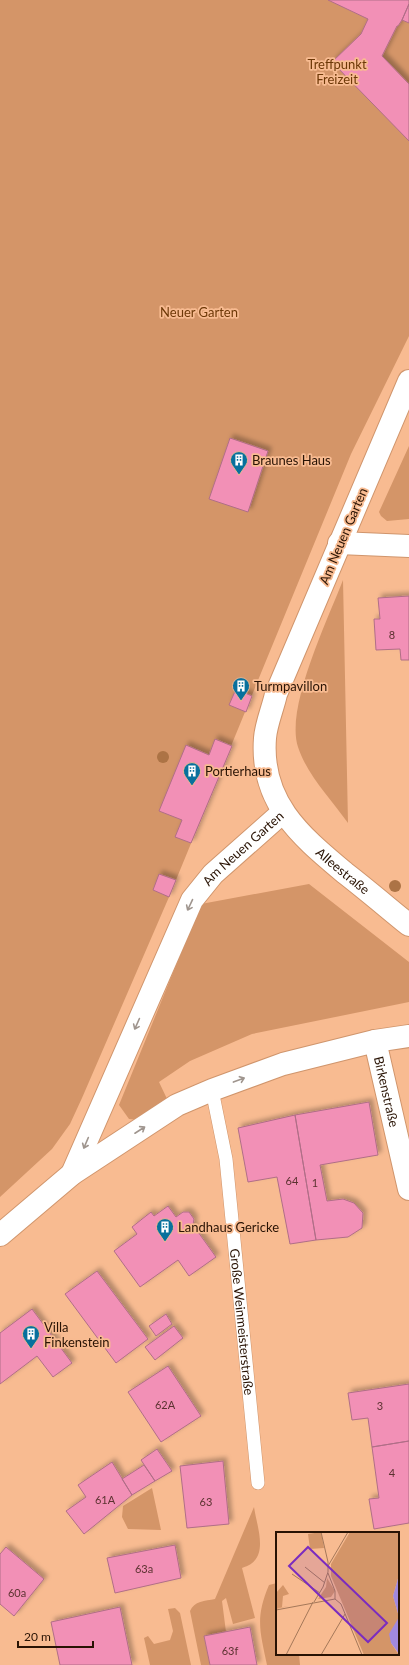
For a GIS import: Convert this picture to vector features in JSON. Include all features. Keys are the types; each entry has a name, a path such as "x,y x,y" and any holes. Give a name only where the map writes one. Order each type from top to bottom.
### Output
{"street":[{"name":"Am Neuen Garten","path":"72,1174 192,900 212,874 283,812 272,788 266,763 265,738 276,694 409,382"},
{"path":"340,543 409,546"},
{"name":"Alleestraße","path":"283,812 298,833 409,925"},
{"path":"0,1234 72,1174 178,1105 212,1090 284,1064 375,1042 409,1036"},
{"name":"Birkenstraße","path":"375,1042 409,1189"}],"lane":[{"name":"Große Weinmeisterstraße","path":"212,1090 226,1159 258,1483"}],"green space":[{"name":"Neuer Garten","path":"0,0 409,0 409,336 351,454 169,897 70,1124 52,1149 0,1197"},
{"path":"409,446 409,519 387,521 379,512"},
{"path":"343,580 348,823 307,767 298,747 296,730 297,710 310,664"},
{"path":"309,884 409,962 409,1002 252,1034 190,1061 159,1082 168,1101 140,1120 129,1119 119,1105 201,904"},
{"path":"152,1488 161,1530 128,1529 122,1517 123,1506"},
{"path":"254,1507 259,1533 259,1551 257,1558 251,1564 242,1568 255,1618 233,1624 226,1598 222,1601 226,1632 204,1636 210,1665 201,1665 190,1611 197,1603 215,1599"},
{"path":"276,1583 276,1655 299,1655 300,1665 267,1665 261,1633 260,1616 269,1585"},
{"path":"175,1608 180,1613 191,1665 150,1665 144,1638 148,1636 154,1644 170,1640 173,1631 168,1609"}],"building":[{"name":"Treffpunkt Freizeit","path":"328,0 409,0 409,4 402,20 397,26 382,56 409,84 409,141 332,62 361,34 368,19"},
{"path":"409,4 409,23 402,20"},
{"name":"Braunes Haus","path":"230,438 268,451 248,512 209,499"},
{"path":"409,596 409,660 401,660 400,649 376,650 374,619 380,619 378,598"},
{"name":"Turmpavillon","path":"236,689 252,696 246,712 229,705"},
{"name":"Portierhaus","path":"215,739 232,746 191,843 175,837 182,820 159,811 186,745 209,755"},
{"path":"159,874 176,880 169,897 153,890"},
{"path":"369,1102 378,1155 320,1165 327,1201 343,1199 354,1203 363,1213 362,1228 348,1237 316,1240 295,1115"},
{"path":"295,1115 316,1240 290,1244 277,1177 248,1182 238,1128"},
{"name":"Landhaus Gericke","path":"168,1206 176,1217 183,1212 189,1212 194,1219 193,1225 216,1257 189,1276 178,1260 140,1287 114,1251 137,1234 132,1227 151,1212 154,1216"},
{"path":"97,1271 148,1339 116,1363 65,1294"},
{"name":"Villa Finkenstein","path":"32,1309 72,1363 53,1377 37,1356 0,1384 0,1333"},
{"path":"166,1314 172,1324 156,1336 149,1326"},
{"path":"174,1326 183,1338 155,1360 145,1347"},
{"path":"168,1366 201,1416 161,1442 128,1392"},
{"path":"409,1384 409,1441 372,1447 368,1418 352,1420 348,1393"},
{"path":"409,1441 409,1523 374,1529 369,1499 379,1498 372,1447"},
{"path":"157,1449 172,1471 155,1481 141,1460"},
{"path":"223,1461 229,1524 187,1528 180,1466"},
{"path":"112,1462 132,1495 84,1534 66,1511 86,1497 78,1485"},
{"path":"144,1465 155,1481 132,1495 122,1479"},
{"path":"175,1545 181,1578 115,1593 107,1558"},
{"path":"6,1547 44,1579 14,1616 0,1604 0,1554"},
{"path":"120,1607 132,1665 60,1665 51,1622"},
{"path":"250,1627 257,1665 210,1665 204,1636"}],"place":[{"name":"Braunes Haus","path":"239,475"},
{"name":"Turmpavillon","path":"241,701"},
{"name":"Portierhaus","path":"192,786"},
{"name":"Landhaus Gericke","path":"165,1242"},
{"name":"Villa Finkenstein","path":"31,1349"}]}
